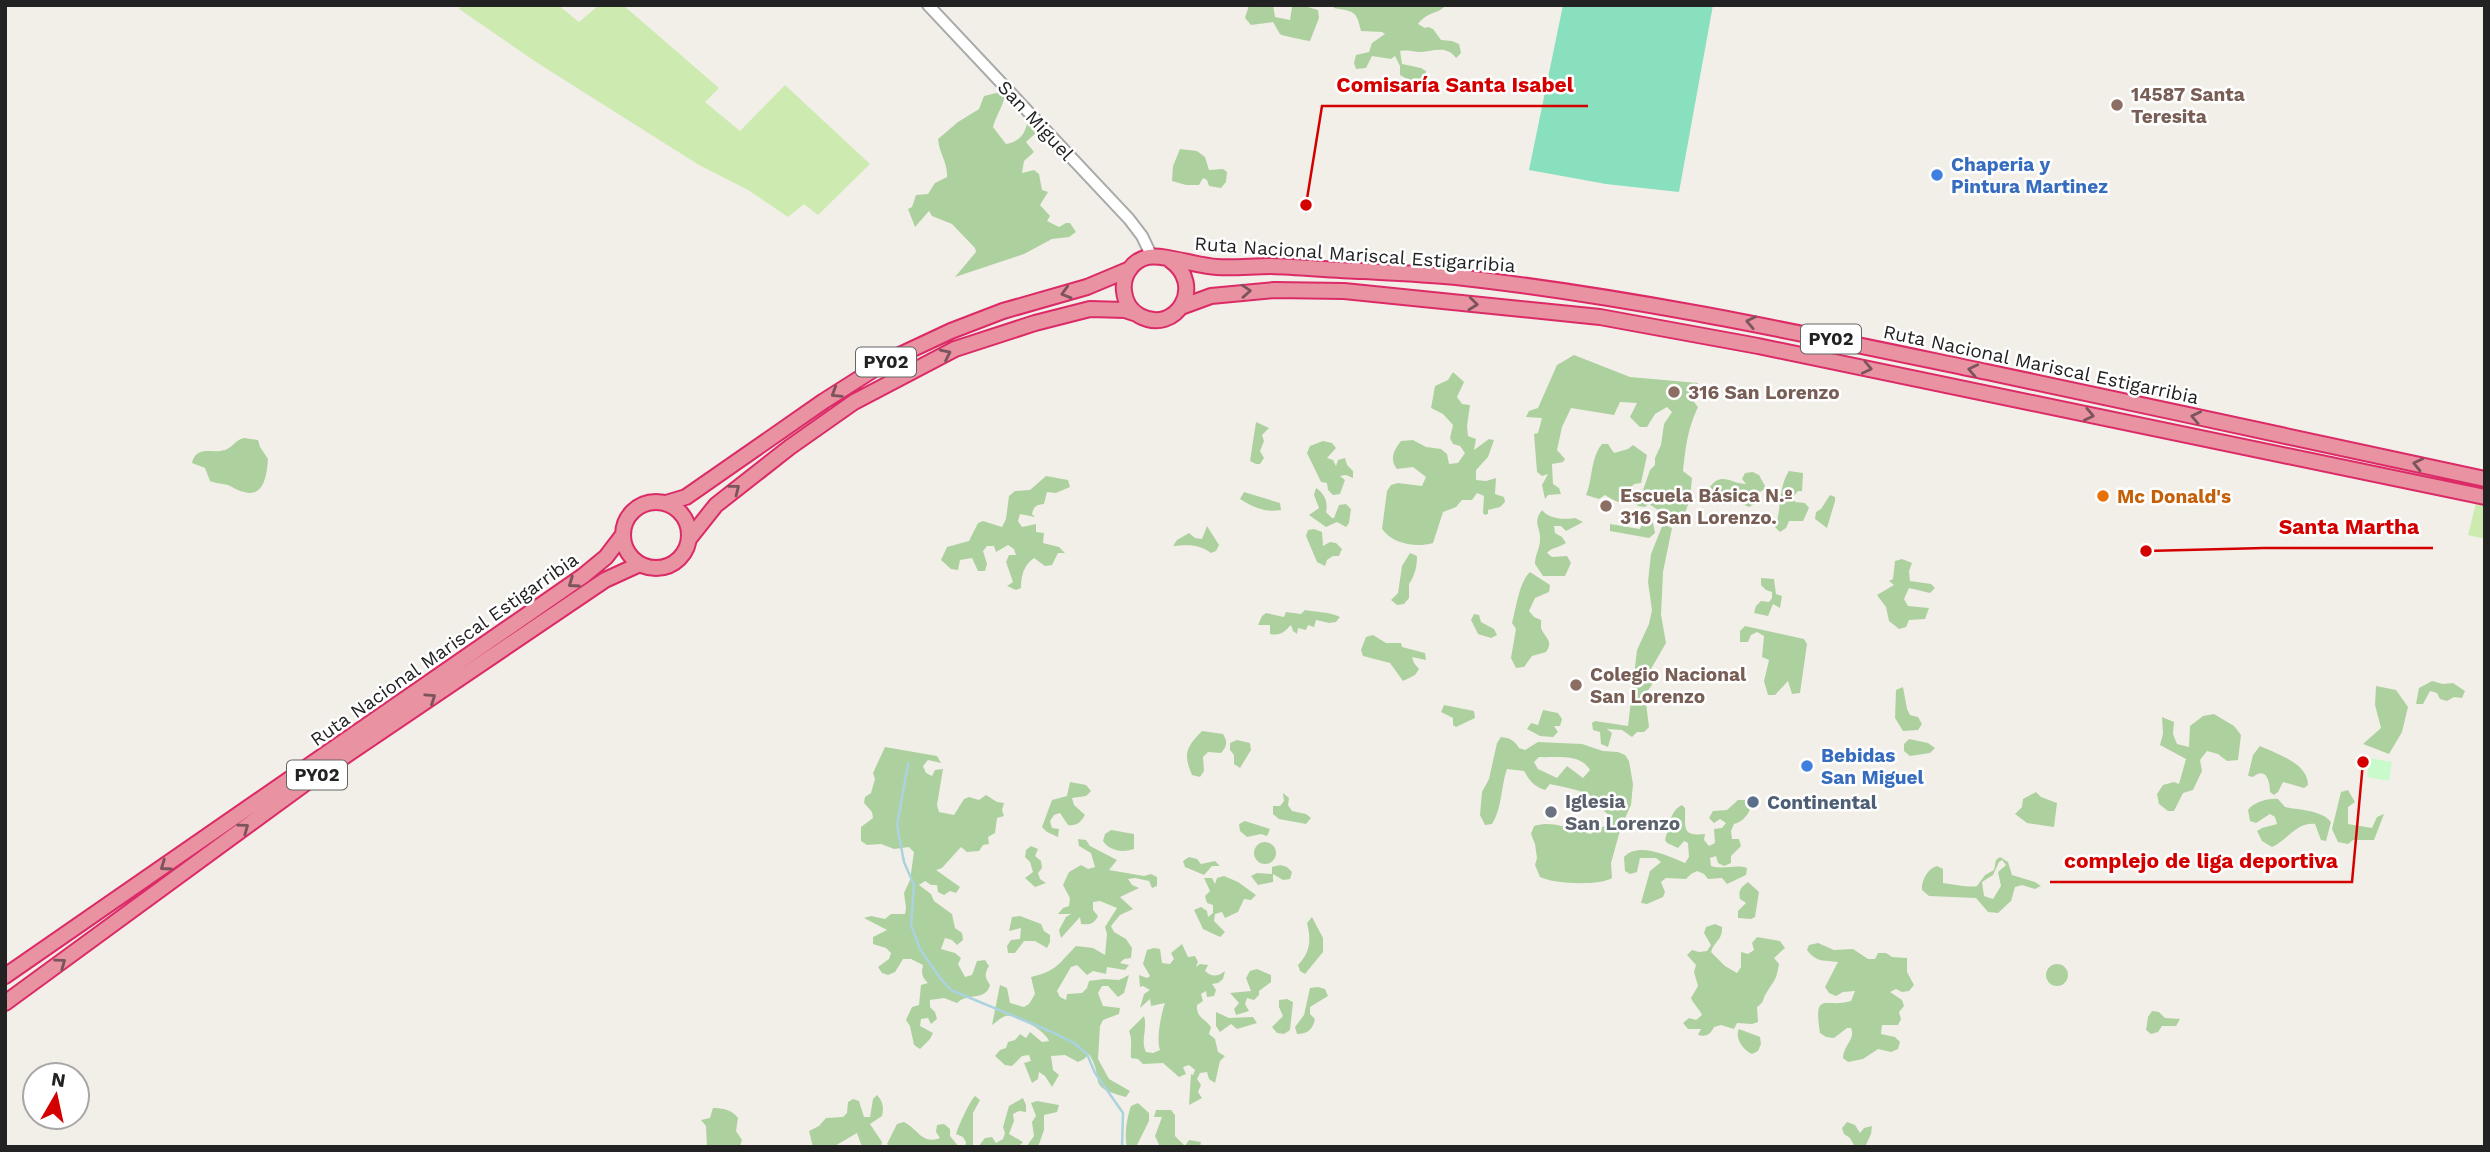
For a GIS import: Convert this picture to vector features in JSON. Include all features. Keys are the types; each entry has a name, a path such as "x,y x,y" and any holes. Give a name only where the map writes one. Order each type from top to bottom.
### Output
{"highway":[{"name":"PY02","path":"622,536 628,517 639,506 666,503 686,497 824,401 887,361 951,331 1003,311 1087,287 1130,269 1140,260 1152,257 1170,260"},
{"path":"1170,260 1182,271 1186,282 1187,293 1181,307"},
{"name":"Ruta Nacional Mariscal Estigarribia","path":"1170,260 1215,267 1275,266 1446,276 1605,296 1723,316 2485,479"},
{"path":"1130,269 1125,278 1124,293 1127,302 1137,314"},
{"name":"Ruta Nacional Mariscal Estigarribia","path":"1181,307 1211,296 1274,290 1344,291 1600,317 1758,346 2485,497"},
{"name":"PY02","path":"640,564 653,568 667,566 679,559 689,539 716,505 790,447 854,402 955,349 1035,323 1090,309 1125,310 1156,320 1172,315 1181,307"},
{"path":"666,503 674,507 686,521 689,539"},
{"path":"622,536 626,549 640,564"},
{"name":"Ruta Nacional Mariscal Estigarribia","path":"5,976 583,576 606,556 622,536"},
{"name":"Ruta Nacional Mariscal Estigarribia","path":"5,1003 314,777 606,580 640,564"}],"street":[{"name":"San Miguel","path":"928,5 1129,219 1142,236 1152,257"}],"green space":[{"path":"461,5 558,5 579,22 599,5 623,5 719,88 705,102 740,131 785,85 870,164 818,215 804,204 788,217 748,190 699,165 536,62 459,9"},
{"path":"1249,5 1273,5 1275,17 1290,20 1292,7 1301,5 1318,10 1319,18 1310,41 1280,34 1273,22 1251,25 1245,18"},
{"path":"1333,5 1446,5 1418,24 1433,29 1441,40 1459,44 1461,53 1456,58 1443,50 1400,51 1402,64 1421,68 1426,71 1425,77 1429,80 1410,81 1400,75 1400,66 1395,56 1391,59 1372,56 1366,68 1356,69 1356,55 1369,52 1372,43 1385,34 1361,31 1354,13 1334,8"},
{"path":"1563,5 1713,5 1679,192 1606,184 1529,170"},
{"path":"1005,92 1005,96 993,127 1006,144 1020,138 1030,121 1040,129 1026,142 1034,152 1024,161 1022,173 1034,170 1039,174 1042,190 1048,192 1040,205 1050,216 1047,221 1059,227 1070,223 1076,232 1069,237 1052,239 1024,254 955,277 976,252 975,248 952,224 932,216 929,211 915,227 908,209 912,207 916,195 928,194 935,183 947,177 938,139 979,109 984,96"},
{"path":"1180,149 1197,151 1205,157 1209,170 1223,169 1227,172 1226,182 1221,188 1209,186 1203,178 1199,185 1172,181 1173,166"},
{"path":"1280,247 1288,249 1291,256 1295,257 1304,256 1313,250 1317,259 1314,263 1259,260 1264,256 1274,256"},
{"path":"1574,355 1630,377 1698,383 1693,399 1698,407 1689,431 1683,471 1692,478 1690,499 1683,519 1675,513 1667,516 1649,504 1645,507 1633,502 1634,495 1642,493 1650,470 1655,465 1664,424 1672,412 1667,407 1655,414 1647,427 1640,427 1630,417 1637,403 1620,402 1614,415 1571,408 1562,427 1557,450 1565,459 1552,464 1553,484 1559,488 1561,494 1548,495 1545,499 1542,485 1548,474 1542,476 1537,472 1534,434 1538,433 1542,418 1526,417 1529,411 1538,408 1557,365"},
{"path":"1453,372 1464,382 1457,397 1462,404 1470,405 1467,426 1468,436 1476,439 1474,450 1489,439 1494,440 1488,457 1476,470 1476,480 1496,478 1495,494 1504,497 1505,502 1500,507 1488,510 1485,515 1484,496 1477,493 1472,500 1462,500 1456,507 1443,512 1433,543 1405,544 1382,529 1387,491 1391,485 1398,483 1422,486 1426,477 1413,467 1397,469 1393,455 1401,441 1413,440 1426,447 1441,449 1447,454 1449,464 1458,463 1465,453 1460,446 1453,444 1450,438 1453,425 1443,414 1431,408 1435,386 1448,380"},
{"path":"1256,422 1269,428 1262,435 1264,441 1260,451 1264,458 1260,464 1250,461"},
{"path":"244,438 258,440 268,459 266,476 256,492 250,493 210,481 205,468 192,463 194,457 201,452 225,450"},
{"path":"1323,441 1332,443 1336,448 1327,458 1333,460 1336,466 1338,460 1345,458 1353,471 1353,478 1340,476 1345,480 1340,494 1333,495 1328,490 1327,483 1321,482 1307,453 1310,446"},
{"path":"1602,444 1608,444 1614,453 1633,445 1647,455 1641,483 1634,484 1628,491 1630,502 1620,502 1605,495 1599,499 1586,495 1595,456"},
{"path":"1789,471 1803,473 1802,491 1798,491 1793,497 1795,502 1805,503 1809,508 1803,521 1789,521 1786,528 1780,532 1775,527 1783,484"},
{"path":"1753,472 1759,475 1766,488 1760,492 1755,490 1756,503 1749,507 1735,501 1723,500 1710,487 1714,482 1723,479 1746,484 1742,479 1745,473"},
{"path":"1046,476 1068,480 1070,487 1056,493 1047,492 1044,504 1037,505 1034,509 1032,514 1035,517 1020,514 1018,521 1022,527 1036,524 1036,532 1044,533 1043,543 1059,547 1065,553 1058,553 1052,565 1045,566 1034,558 1024,571 1021,588 1016,590 1007,586 1013,582 1006,562 1009,555 1016,555 1014,549 1008,545 996,552 994,546 987,546 983,551 987,564 985,571 978,571 972,558 960,560 958,570 951,569 941,560 947,547 969,541 978,523 983,521 1002,527 1006,519 1009,496 1015,491 1030,490"},
{"path":"1316,488 1324,496 1326,512 1332,518 1339,505 1346,504 1351,509 1346,527 1337,522 1326,527 1309,515 1319,508 1314,495"},
{"path":"1244,492 1280,503 1281,510 1265,510 1249,505 1240,499"},
{"path":"1830,495 1835,497 1835,501 1827,528 1815,519 1816,512"},
{"path":"2477,499 2485,501 2485,539 2468,535"},
{"path":"1542,510 1553,517 1575,518 1583,522 1566,531 1561,526 1554,526 1555,533 1566,543 1547,553 1552,557 1567,556 1571,563 1565,576 1543,576 1535,564 1540,540 1537,522"},
{"path":"1646,514 1652,518 1655,533 1649,538 1610,531 1610,524 1640,529"},
{"path":"1663,524 1672,528 1663,572 1661,615 1666,643 1651,669 1653,683 1645,695 1649,727 1632,737 1622,730 1607,729 1612,733 1608,747 1601,744 1600,732 1593,730 1592,723 1595,721 1628,726 1637,650 1649,624 1652,610 1648,582 1651,554"},
{"path":"1207,526 1219,545 1216,551 1211,553 1188,545 1173,546 1177,540 1189,533 1202,539"},
{"path":"1308,530 1322,532 1323,546 1330,542 1336,543 1342,549 1339,556 1327,560 1325,566 1317,562 1306,536"},
{"path":"1410,553 1417,556 1415,571 1409,584 1409,598 1404,604 1397,605 1391,600 1398,593 1402,566"},
{"path":"1902,559 1912,563 1910,581 1931,584 1935,588 1930,593 1909,588 1904,599 1908,606 1929,608 1925,619 1909,620 1906,627 1899,629 1889,621 1886,607 1877,595 1894,585 1889,581 1893,579 1895,561"},
{"path":"1530,572 1550,585 1549,592 1535,598 1529,611 1541,620 1541,628 1549,645 1546,652 1532,656 1524,667 1516,668 1511,658 1516,629 1512,623 1521,589"},
{"path":"1761,578 1774,579 1776,594 1782,596 1780,608 1773,604 1768,616 1754,613 1761,601 1769,602 1772,598 1772,592 1761,585"},
{"path":"1305,610 1340,617 1336,622 1329,623 1316,620 1314,627 1308,625 1306,630 1298,628 1297,634 1291,625 1282,633 1270,634 1270,625 1258,625 1266,613 1284,617 1286,612 1301,614"},
{"path":"1474,614 1479,615 1481,622 1494,629 1497,635 1491,638 1478,634 1471,620"},
{"path":"1745,626 1804,639 1807,644 1800,693 1792,694 1788,681 1775,695 1768,695 1764,681 1769,660 1762,657 1764,636 1757,632 1751,635 1748,642 1740,642 1740,631"},
{"path":"1373,635 1386,643 1401,643 1402,647 1425,653 1426,660 1412,657 1419,669 1415,675 1403,681 1390,663 1363,656 1361,650 1366,637"},
{"path":"2432,681 2453,683 2465,691 2462,698 2454,697 2447,701 2430,691 2423,704 2416,704 2419,688"},
{"path":"2376,686 2396,690 2408,707 2402,732 2389,754 2363,744 2381,728 2375,705"},
{"path":"1903,687 1910,715 1918,717 1922,724 1918,730 1903,731 1895,718 1896,690"},
{"path":"1444,705 1474,711 1475,718 1456,727 1453,725 1453,718 1441,712"},
{"path":"1543,710 1558,713 1562,719 1560,726 1554,726 1558,732 1553,737 1540,736 1527,729 1531,723 1538,725"},
{"path":"2214,714 2234,726 2241,735 2238,760 2227,761 2218,754 2207,751 2200,760 2202,771 2193,790 2183,793 2174,811 2168,811 2159,804 2157,794 2163,785 2174,782 2179,784 2186,759 2160,745 2163,734 2162,717 2174,722 2173,734 2177,744 2189,747 2190,726 2203,716"},
{"path":"1202,731 1223,734 1226,744 1221,753 1208,752 1203,757 1204,771 1200,777 1192,775 1187,756 1189,746"},
{"path":"1501,737 1507,738 1525,750 1538,742 1582,744 1625,755 1629,761 1633,784 1631,805 1621,827 1611,863 1612,878 1587,883 1555,881 1540,877 1535,865 1537,858 1531,834 1534,826 1547,824 1571,827 1593,823 1592,830 1586,833 1591,834 1595,827 1603,827 1609,822 1609,815 1592,802 1587,793 1550,784 1545,790 1532,783 1524,771 1507,769 1495,818 1492,824 1485,825 1480,815 1482,792 1489,779 1497,743","holes":["1539,757 1574,759 1590,770 1583,778 1567,766 1557,778 1538,769 1534,762"]},
{"path":"1909,739 1928,743 1935,748 1930,753 1910,756 1904,751 1904,744"},
{"path":"1237,740 1250,743 1251,750 1240,768 1234,764 1234,755 1230,750 1230,743"},
{"path":"2260,746 2297,765 2307,777 2308,785 2304,788 2283,782 2274,795 2270,792 2264,774 2248,776 2253,755"},
{"path":"885,747 937,756 941,763 928,760 923,766 926,773 932,776 935,770 943,769 937,805 939,812 954,815 964,799 969,797 979,800 986,795 1004,803 1004,816 997,818 995,833 988,837 989,844 983,845 979,851 967,852 961,847 942,868 936,870 960,887 956,893 950,891 944,895 938,892 937,885 925,881 919,885 931,894 934,901 952,914 955,928 962,933 963,940 957,945 945,938 941,949 961,958 958,964 965,977 972,975 977,961 985,960 989,966 986,976 990,985 984,993 957,1003 944,998 930,1000 930,1007 937,1019 931,1024 928,1018 921,1019 920,1026 933,1033 920,1049 914,1045 906,1020 912,1007 919,1005 921,985 928,983 924,979 923,965 911,959 903,959 895,972 888,975 882,973 878,967 889,959 891,953 886,948 873,944 873,937 887,930 864,918 871,916 885,919 891,914 905,914 904,893 910,880 914,852 909,847 894,849 881,844 867,845 861,841 861,827 873,818 872,812 864,803 865,797 871,793 875,779 873,773"},
{"path":"2370,758 2392,762 2389,781 2367,777"},
{"path":"1070,782 1086,785 1091,791 1086,796 1072,798 1074,805 1085,815 1078,823 1068,825 1060,813 1054,815 1050,821 1052,828 1059,829 1058,837 1042,827 1052,800 1067,796"},
{"path":"2348,790 2355,802 2348,807 2348,824 2372,828 2377,817 2384,814 2374,840 2353,840 2348,844 2338,842 2332,829 2341,792"},
{"path":"2036,792 2041,797 2057,803 2054,827 2027,823 2015,814 2022,807 2023,799"},
{"path":"1283,793 1289,798 1288,805 1292,811 1311,818 1306,824 1279,819 1273,814 1273,806 1280,806 1284,801"},
{"path":"1750,796 1748,813 1734,824 1731,831 1732,839 1739,839 1741,846 1731,856 1731,863 1724,866 1718,863 1716,856 1710,858 1711,866 1747,868 1746,875 1727,884 1722,878 1708,879 1697,871 1686,879 1666,878 1661,882 1665,892 1663,897 1647,904 1641,903 1650,871 1661,862 1656,858 1640,858 1637,872 1630,874 1625,871 1624,857 1630,852 1645,850 1685,863 1689,857 1688,843 1684,841 1678,848 1665,840 1674,811 1682,805 1685,808 1686,829 1691,834 1705,834 1704,840 1709,846 1715,843 1714,829 1722,828 1726,823 1720,819 1714,823 1709,818 1713,811 1727,810 1738,800 1746,800"},
{"path":"2278,799 2285,807 2327,818 2331,822 2326,841 2321,840 2315,824 2308,824 2272,847 2262,841 2257,831 2277,824 2275,817 2270,814 2256,823 2250,821 2248,810 2262,801"},
{"path":"1245,821 1270,829 1267,836 1261,834 1247,837 1240,831 1239,824"},
{"path":"1111,830 1134,834 1134,849 1125,851 1109,847 1103,841 1105,834"},
{"path":"1078,839 1086,840 1090,846 1117,860 1109,870 1144,876 1151,874 1157,877 1157,886 1152,888 1149,881 1128,879 1132,885 1139,888 1120,897 1133,909 1120,915 1111,926 1132,948 1131,958 1120,963 1129,965 1125,970 1107,967 1106,974 1093,971 1087,975 1077,965 1071,967 1057,991 1060,997 1066,1000 1067,994 1082,993 1089,981 1119,980 1129,975 1124,993 1118,997 1108,986 1102,986 1098,993 1103,1006 1120,1008 1119,1014 1103,1020 1100,1026 1098,1059 1109,1079 1130,1091 1126,1097 1100,1086 1089,1054 1078,1062 1065,1055 1051,1056 1053,1070 1059,1075 1052,1087 1039,1072 1038,1079 1032,1083 1024,1063 1031,1061 1029,1055 1022,1056 1012,1066 1005,1065 995,1056 1020,1034 1026,1038 1030,1032 1042,1042 1049,1041 1036,1028 1011,1016 992,1025 1000,985 1007,988 1010,1003 1024,1007 1035,994 1031,977 1052,969 1076,946 1093,948 1105,955 1105,927 1117,908 1100,901 1093,902 1093,910 1098,916 1093,922 1081,924 1080,917 1061,938 1059,930 1066,917 1071,914 1058,914 1069,906 1070,898 1063,885 1069,872 1081,865 1088,869 1095,867 1091,853 1079,846"},
{"path":"1265,842 1273,845 1276,853 1273,861 1265,864 1257,861 1254,853 1257,845"},
{"path":"1031,846 1038,849 1035,856 1041,861 1042,868 1038,873 1040,879 1046,883 1035,887 1025,878 1033,872 1025,857 1026,850"},
{"path":"1189,857 1197,859 1201,864 1215,861 1220,866 1212,866 1204,875 1185,867 1183,861"},
{"path":"2000,857 2008,862 2012,875 2041,886 2035,889 2022,885 2015,887 2011,901 1998,913 1988,912 1976,898 1929,896 1922,890 1926,875 1937,866 1943,869 1943,883 1977,886 1985,875 1994,870 1996,860","holes":["2002,860 2006,865 1998,872 2001,886 1993,899 1984,896 1982,882 1993,875 1999,862"]},
{"path":"1280,865 1292,872 1290,879 1283,880 1273,874 1273,882 1258,885 1251,876 1257,873 1272,874 1272,867"},
{"path":"1224,876 1256,895 1251,900 1244,899 1238,912 1225,918 1222,912 1215,914 1214,921 1225,932 1220,937 1203,929 1194,910 1201,907 1207,911 1208,917 1213,913 1213,905 1207,903 1205,896 1210,891 1204,878 1212,878 1215,884 1217,878"},
{"path":"1748,882 1759,892 1755,917 1738,918 1738,911 1746,903 1740,899 1740,891"},
{"path":"1020,916 1041,924 1044,931 1050,935 1047,948 1035,941 1024,941 1015,953 1008,953 1007,946 1011,940 1020,939 1021,928 1009,931 1012,917"},
{"path":"1312,917 1323,938 1323,952 1305,974 1300,971 1298,965 1308,950 1307,923"},
{"path":"1715,924 1722,927 1722,931 1711,952 1737,973 1741,967 1741,952 1748,954 1754,950 1752,943 1757,937 1780,941 1785,948 1774,958 1779,964 1777,974 1757,1007 1758,1022 1737,1023 1734,1029 1721,1025 1714,1027 1708,1035 1701,1036 1698,1035 1701,1029 1688,1029 1683,1023 1689,1018 1696,1020 1702,1015 1691,998 1698,986 1694,972 1696,965 1687,955 1692,950 1707,951 1711,945 1704,933 1706,927"},
{"path":"1818,943 1834,950 1853,949 1868,959 1875,959 1878,953 1907,958 1907,972 1914,985 1909,991 1896,989 1890,992 1902,1000 1904,1006 1899,1012 1901,1019 1898,1025 1882,1025 1881,1034 1895,1037 1900,1042 1898,1049 1891,1052 1878,1049 1863,1059 1848,1062 1843,1058 1852,1036 1851,1028 1834,1038 1820,1033 1820,1006 1851,1001 1855,991 1836,996 1829,993 1825,987 1838,962 1821,960 1807,950 1809,945"},
{"path":"1182,944 1188,957 1195,956 1198,962 1196,967 1200,964 1208,965 1205,971 1212,975 1225,971 1223,979 1212,984 1216,990 1214,996 1207,997 1206,991 1201,994 1203,1001 1197,1005 1197,1009 1199,1015 1211,1027 1209,1034 1215,1039 1218,1052 1225,1056 1220,1061 1215,1083 1209,1079 1207,1072 1200,1073 1197,1079 1201,1085 1198,1092 1202,1098 1189,1105 1191,1074 1193,1075 1195,1070 1189,1065 1183,1067 1186,1074 1179,1077 1163,1063 1143,1064 1138,1059 1131,1058 1129,1031 1144,1016 1146,1052 1160,1050 1159,1033 1165,1003 1151,1006 1150,999 1140,1008 1144,994 1150,990 1140,987 1139,975 1147,978 1150,976 1143,964 1147,950 1160,949 1162,963 1170,964 1174,959 1171,953"},
{"path":"2053,964 2061,964 2068,971 2068,979 2061,986 2053,986 2046,979 2046,971"},
{"path":"1257,969 1271,975 1271,982 1259,991 1254,1000 1247,998 1245,1004 1249,1011 1236,1015 1234,1009 1239,1003 1230,993 1251,991 1246,978 1250,971"},
{"path":"1310,988 1325,989 1328,996 1310,1007 1310,1014 1315,1019 1311,1028 1307,1032 1297,1034 1295,1027 1304,1015"},
{"path":"1287,999 1293,1002 1290,1030 1284,1034 1277,1033 1272,1027 1283,1016 1279,1000"},
{"path":"2152,1011 2159,1012 2165,1018 2180,1019 2176,1026 2162,1026 2158,1032 2151,1034 2146,1030"},
{"path":"1216,1012 1229,1018 1253,1017 1257,1023 1237,1029 1231,1024 1220,1032 1216,1026"},
{"path":"1739,1029 1760,1037 1758,1051 1752,1054 1743,1047 1738,1036"},
{"path":"877,1095 883,1105 882,1116 870,1124 882,1142 881,1147 862,1147 857,1133 833,1147 813,1147 809,1131 819,1126 826,1118 843,1117 847,1113 848,1102 853,1099 859,1101 864,1117 870,1117 873,1099"},
{"path":"975,1096 980,1100 973,1113 973,1147 965,1147 963,1137 956,1134"},
{"path":"1023,1098 1026,1112 1013,1114 1014,1121 1009,1134 1023,1142 1018,1147 978,1147 985,1138 992,1137 996,1143 1003,1139 1003,1127 1009,1106"},
{"path":"1037,1101 1059,1105 1057,1112 1044,1115 1044,1130 1038,1147 1026,1147 1034,1136 1032,1122 1036,1116 1031,1103"},
{"path":"1138,1103 1149,1113 1149,1121 1136,1147 1127,1147 1128,1115 1131,1106"},
{"path":"713,1108 727,1110 738,1118 736,1131 742,1140 740,1146 707,1147 706,1126 701,1120 710,1118"},
{"path":"1156,1110 1171,1110 1175,1115 1175,1136 1185,1146 1189,1140 1201,1142 1200,1147 1160,1147 1155,1136 1162,1117 1154,1117"},
{"path":"904,1122 924,1138 934,1140 940,1138 936,1132 937,1125 944,1124 950,1129 950,1136 959,1147 891,1147 887,1144 897,1124"},
{"path":"1847,1122 1855,1125 1860,1133 1864,1128 1872,1126 1865,1147 1855,1147 1844,1134 1842,1128"}],"waterway":[{"path":"908,764 897,825 904,862 914,885 911,925 920,949 951,990 1052,1032 1074,1043 1087,1054 1095,1073 1123,1113 1122,1147"}],"place":[{"name":"14587 Santa Teresita","path":"2117,105"},
{"name":"Chaperia y Pintura Martinez","path":"1937,175"},
{"name":"Comisaría Santa Isabel","path":"1306,205"},
{"name":"316 San Lorenzo","path":"1674,392"},
{"name":"Mc Donald's","path":"2103,496"},
{"name":"Escuela Básica N.º 316 San Lorenzo.","path":"1606,506"},
{"name":"Santa Martha","path":"2146,551"},
{"name":"Colegio Nacional San Lorenzo","path":"1576,685"},
{"name":"complejo de liga deportiva","path":"2363,762"},
{"name":"Bebidas San Miguel","path":"1807,766"},
{"name":"Continental","path":"1753,802"},
{"name":"Iglesia San Lorenzo","path":"1551,812"}]}
